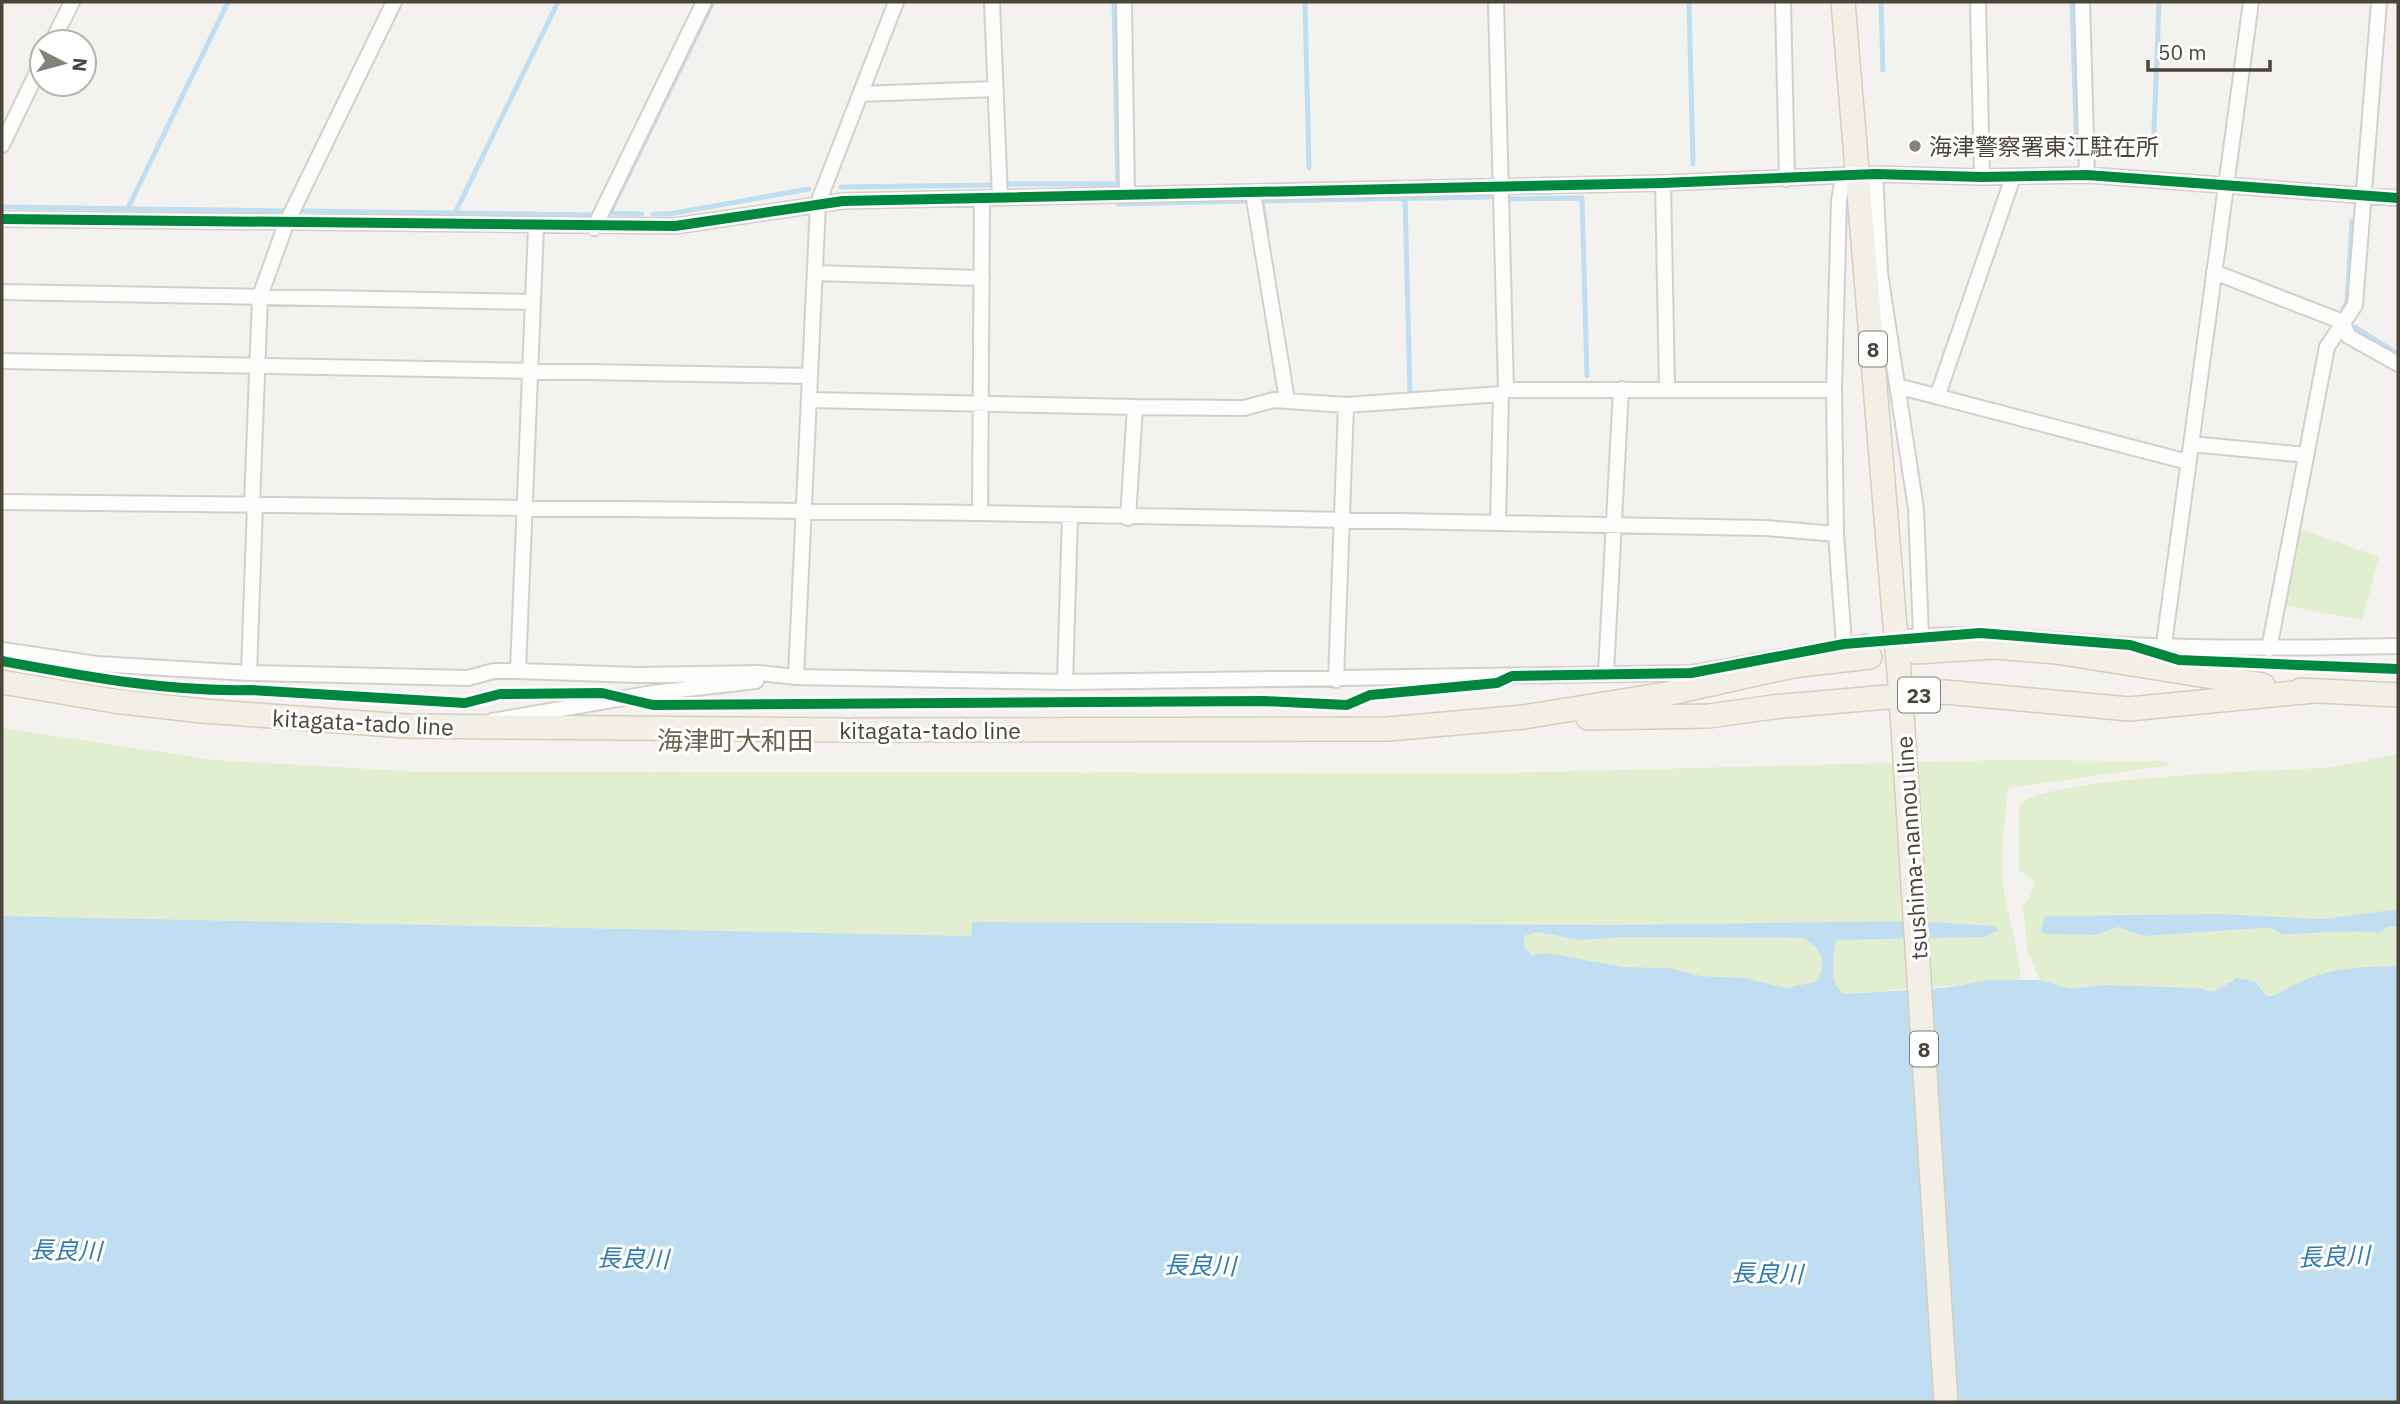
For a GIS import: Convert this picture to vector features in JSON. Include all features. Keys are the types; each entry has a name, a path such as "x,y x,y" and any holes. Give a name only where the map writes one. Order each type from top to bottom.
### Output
{"main road":[{"name":"tsushima-nannou line","path":"1843,2 1901,697 1946,1402"},
{"path":"1912,642 2056,652 2314,691"},
{"path":"1524,717 1666,694 1868,649"},
{"name":"kitagata-tado line","path":"2,682 114,701 203,711 467,728 1388,729 1524,717"},
{"name":"23","path":"1524,717 1709,716 1773,707 1945,692 2129,709 2314,691 2398,695"}],"street":[{"path":"59,28 72,2"},
{"path":"249,673 260,296 286,224 394,2"},
{"path":"594,228 704,2"},
{"path":"796,677 818,203 896,2"},
{"path":"992,2 1000,198"},
{"path":"1124,2 1127,195"},
{"path":"1496,2 1504,392 1498,522"},
{"path":"1783,2 1787,179"},
{"path":"1978,2 1982,177"},
{"path":"2082,2 2087,175"},
{"path":"2164,645 2251,2"},
{"path":"2269,649 2327,347 2355,305 2379,2"},
{"path":"860,93 995,89"},
{"path":"2,145 28,91"},
{"path":"2,219 594,228 676,226 818,203 1859,176 2087,175 2398,198"},
{"path":"1859,176 1880,273 1916,509 1912,642 1980,633 2130,645 2269,649 2398,646"},
{"path":"1844,644 1836,534 1834,390 1839,201 1859,176"},
{"path":"1937,397 2014,177"},
{"path":"1663,183 1667,388"},
{"path":"1254,193 1287,400"},
{"path":"980,513 982,198"},
{"path":"518,671 536,227"},
{"path":"2214,272 2343,322 2348,336 2398,363"},
{"path":"815,274 982,278"},
{"path":"2,292 533,302"},
{"path":"2,361 810,376"},
{"path":"1897,386 2189,462"},
{"path":"809,400 1244,408 1274,400 1346,405 1504,392 1621,388 1834,390"},
{"path":"1606,672 1621,388"},
{"path":"1335,680 1346,405"},
{"path":"1128,517 1135,407"},
{"path":"2191,444 2306,455"},
{"path":"2,502 1498,522 1766,528 1836,534"},
{"path":"1065,682 1070,516"},
{"path":"2,650 97,664 249,673 468,678 494,671 639,675 759,673 796,677 1065,682 1335,680 1606,672 1691,673 1844,644 1868,649"},
{"path":"467,728 511,715 653,693 796,677"}],"green space":[{"path":"2297,528 2379,557 2362,620 2282,605"},
{"path":"2,728 214,760 421,772 1503,773 1999,760 2161,761 2172,765 2009,788 2002,868 2021,980 1845,994 1839,990 1833,978 1835,942 1839,940 1985,937 1998,929 1994,926 1917,921 1615,925 973,922 972,936 2,916"},
{"path":"2398,754 2398,912 2323,919 2218,914 2045,916 2041,930 2045,934 2094,935 2118,927 2144,936 2263,928 2274,929 2281,934 2311,933 2398,925 2398,966 2333,972 2304,981 2273,996 2267,996 2258,984 2233,979 2213,992 2199,988 2103,985 2070,989 2040,980 2028,953 2023,905 2030,897 2035,881 2019,870 2019,806 2036,796 2111,782 2329,767"},
{"path":"1537,932 1580,940 1626,937 1804,938 1818,951 1822,967 1818,981 1787,988 1744,978 1701,976 1668,968 1624,967 1546,953 1532,955 1525,949 1524,936"}],"water":[{"path":"2393,910 2398,912 2398,926 2388,927 2378,933 2281,934 2274,929 2263,928 2144,936 2118,927 2094,935 2045,934 2041,930 2045,916 2218,914 2323,919"},
{"name":"長良川","path":"2,916 971,936 972,922 1615,925 1917,921 1994,926 1999,930 1985,937 1839,940 1835,942 1833,971 1839,990 1845,994 1944,988 1990,980 2040,980 2070,989 2103,985 2199,988 2213,992 2237,978 2254,981 2267,996 2273,996 2305,980 2333,971 2398,966 2398,1402 2,1402","holes":["1537,932 1580,940 1626,937 1804,938 1818,951 1822,967 1818,981 1787,988 1744,978 1701,976 1668,968 1624,967 1546,953 1532,955 1525,949 1524,936"]}],"waterway":[{"path":"128,208 228,2"},
{"path":"456,211 558,2"},
{"path":"642,214 610,213 713,2"},
{"path":"1114,2 1118,188"},
{"path":"1305,2 1309,168"},
{"path":"1689,2 1693,164"},
{"path":"1881,2 1883,70"},
{"path":"2072,2 2077,152"},
{"path":"2153,158 2159,2"},
{"path":"1006,184 1118,184"},
{"path":"841,187 991,185"},
{"path":"653,214 669,214 809,189"},
{"path":"1267,235 1262,201 1490,197"},
{"path":"1405,198 1410,393"},
{"path":"1509,199 1582,198 1587,376"},
{"path":"1118,201 1118,204 1246,201"},
{"path":"2,207 283,211"},
{"path":"302,211 594,215"},
{"path":"2343,309 2347,302 2352,221"},
{"path":"2355,327 2398,354"}],"tunnel":[{"path":"1866,642 1899,638"}],"cycle path":[{"path":"2,219 675,226 843,201 1663,183 1875,174 1982,177 2087,175 2398,198"},
{"path":"2,661 156,686 465,703 500,694 602,693 653,705 1264,701 1347,705 1370,695 1497,683 1512,676 1691,673 1844,644 1980,633 2130,645 2179,660 2398,669"}],"place":[{"name":"海津警察署東江駐在所","path":"1915,146"}],"district":[{"name":"海津町大和田","path":"735,740"}]}
